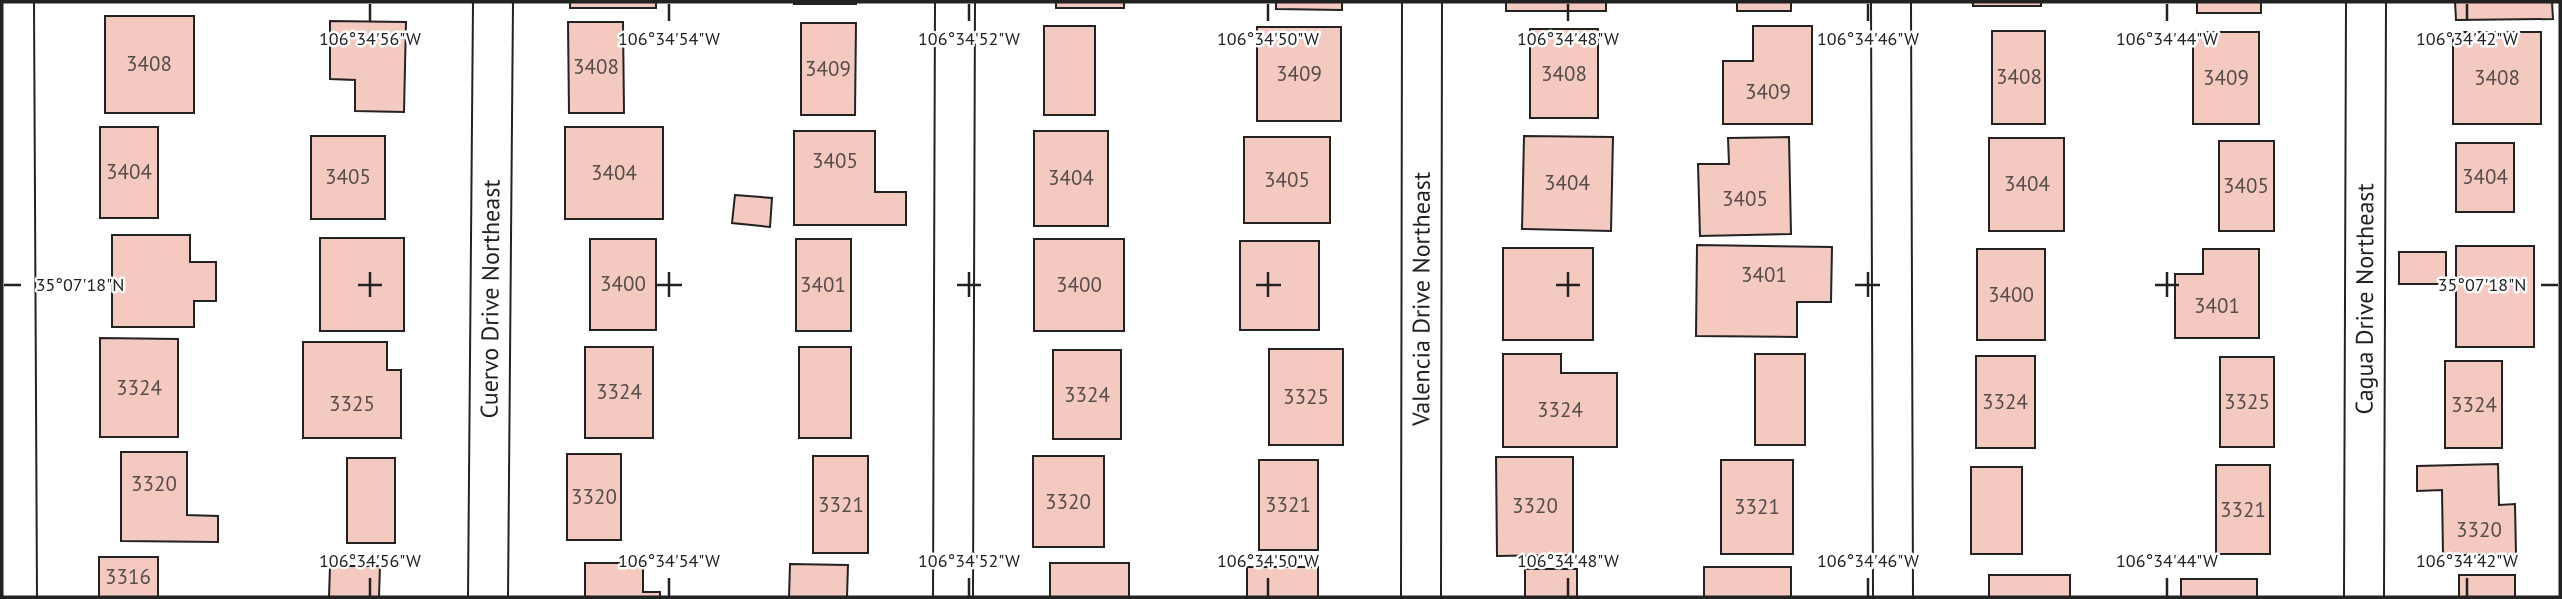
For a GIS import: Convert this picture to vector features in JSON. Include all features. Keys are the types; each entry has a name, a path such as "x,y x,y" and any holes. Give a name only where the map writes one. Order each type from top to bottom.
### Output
{"street":[{"path":"14,2 17,597"},
{"name":"Cuervo Drive Northeast","path":"488,597 494,2"},
{"path":"953,597 955,2"},
{"name":"Valencia Drive Northeast","path":"1421,597 1422,2"},
{"path":"1891,2 1894,597"},
{"name":"Cagua Drive Northeast","path":"2364,597 2366,2"}],"building":[{"path":"570,2 656,2 656,8 570,8"},
{"path":"856,2 856,4 794,4"},
{"path":"1056,2 1124,2 1124,8 1056,8"},
{"path":"1276,2 1342,2 1342,10 1276,9"},
{"path":"1506,2 1606,2 1606,11 1506,11"},
{"path":"1737,2 1791,2 1791,11 1737,11"},
{"path":"1973,2 2041,2 2041,6 1973,6"},
{"path":"2197,2 2261,2 2261,13 2197,13"},
{"path":"2455,2 2552,2 2553,19 2456,20"},
{"path":"105,16 194,16 194,113 105,113"},
{"path":"330,21 406,22 404,112 355,111 355,80 330,79"},
{"path":"568,22 623,22 624,113 569,113"},
{"path":"801,23 856,23 855,115 801,115"},
{"path":"1044,26 1095,26 1095,115 1044,115"},
{"path":"1753,26 1812,26 1812,124 1723,124 1723,61 1753,61"},
{"path":"1257,27 1341,27 1341,121 1257,121"},
{"path":"1530,29 1598,29 1598,118 1530,118"},
{"path":"1992,31 2045,31 2045,124 1992,124"},
{"path":"2193,32 2259,32 2259,124 2193,124"},
{"path":"2453,32 2541,32 2541,124 2453,124"},
{"path":"100,127 158,127 158,218 100,218"},
{"path":"565,127 663,127 663,219 565,219"},
{"path":"794,131 875,131 875,192 906,192 906,225 794,225"},
{"path":"1034,131 1108,131 1108,226 1034,226"},
{"path":"311,136 385,136 385,219 311,219"},
{"path":"1524,136 1613,137 1611,231 1522,229"},
{"path":"1244,137 1330,137 1330,223 1244,223"},
{"path":"1789,137 1791,234 1700,236 1698,164 1729,164 1728,138"},
{"path":"1989,138 2064,138 2064,231 1989,231"},
{"path":"2219,141 2274,141 2274,231 2219,231"},
{"path":"2456,143 2514,143 2514,212 2456,212"},
{"path":"735,195 772,198 770,227 732,223"},
{"path":"112,235 190,235 190,262 216,262 216,301 194,301 194,327 112,327"},
{"path":"320,238 404,238 404,331 320,331"},
{"path":"590,239 656,239 656,330 590,330"},
{"path":"796,239 851,239 851,331 796,331"},
{"path":"1034,239 1124,239 1124,331 1034,331"},
{"path":"1240,241 1319,241 1319,330 1240,330"},
{"path":"1697,245 1832,247 1831,302 1797,302 1797,337 1696,336"},
{"path":"2456,246 2534,246 2534,347 2456,347"},
{"path":"1503,248 1593,248 1593,340 1503,340"},
{"path":"1977,249 2045,249 2045,340 1977,340"},
{"path":"2203,249 2259,249 2259,338 2175,338 2175,274 2203,274"},
{"path":"2399,252 2446,252 2446,284 2399,284"},
{"path":"100,338 178,339 178,437 100,437"},
{"path":"303,342 387,342 387,370 401,370 401,438 303,438"},
{"path":"585,347 653,347 653,438 585,438"},
{"path":"799,347 851,347 851,438 799,438"},
{"path":"1269,349 1343,349 1343,445 1269,445"},
{"path":"1053,350 1121,350 1121,439 1053,439"},
{"path":"1503,354 1561,354 1561,373 1617,373 1617,447 1503,447"},
{"path":"1755,354 1805,354 1805,445 1755,445"},
{"path":"1976,356 2035,356 2035,448 1976,448"},
{"path":"2220,357 2274,357 2274,447 2220,447"},
{"path":"2445,361 2502,361 2502,448 2445,448"},
{"path":"121,452 187,452 187,515 218,516 218,542 121,541"},
{"path":"567,454 621,454 621,540 567,540"},
{"path":"813,456 868,456 868,553 813,553"},
{"path":"1033,456 1104,456 1104,547 1033,547"},
{"path":"1496,457 1573,457 1573,555 1497,556"},
{"path":"347,458 395,458 395,543 347,543"},
{"path":"1259,460 1318,460 1318,550 1259,550"},
{"path":"1721,460 1793,460 1793,554 1721,554"},
{"path":"2498,464 2499,505 2515,504 2516,555 2443,555 2442,490 2417,491 2417,466"},
{"path":"2216,465 2270,465 2270,554 2216,554"},
{"path":"1971,467 2022,467 2022,554 1971,554"},
{"path":"99,557 158,557 158,597 99,597"},
{"path":"585,563 643,563 643,592 660,592 660,597 585,597"},
{"path":"1050,563 1129,563 1129,597 1050,597"},
{"path":"790,564 848,565 847,597 789,597"},
{"path":"330,566 380,566 379,597 329,597"},
{"path":"1247,567 1318,567 1318,597 1247,597"},
{"path":"1704,567 1791,567 1791,597 1704,597"},
{"path":"1525,569 1577,569 1577,597 1525,597"},
{"path":"1989,575 2070,575 2070,597 1989,597"},
{"path":"2459,575 2515,575 2515,597 2459,597"},
{"path":"2181,579 2257,579 2257,597 2181,597"}]}
